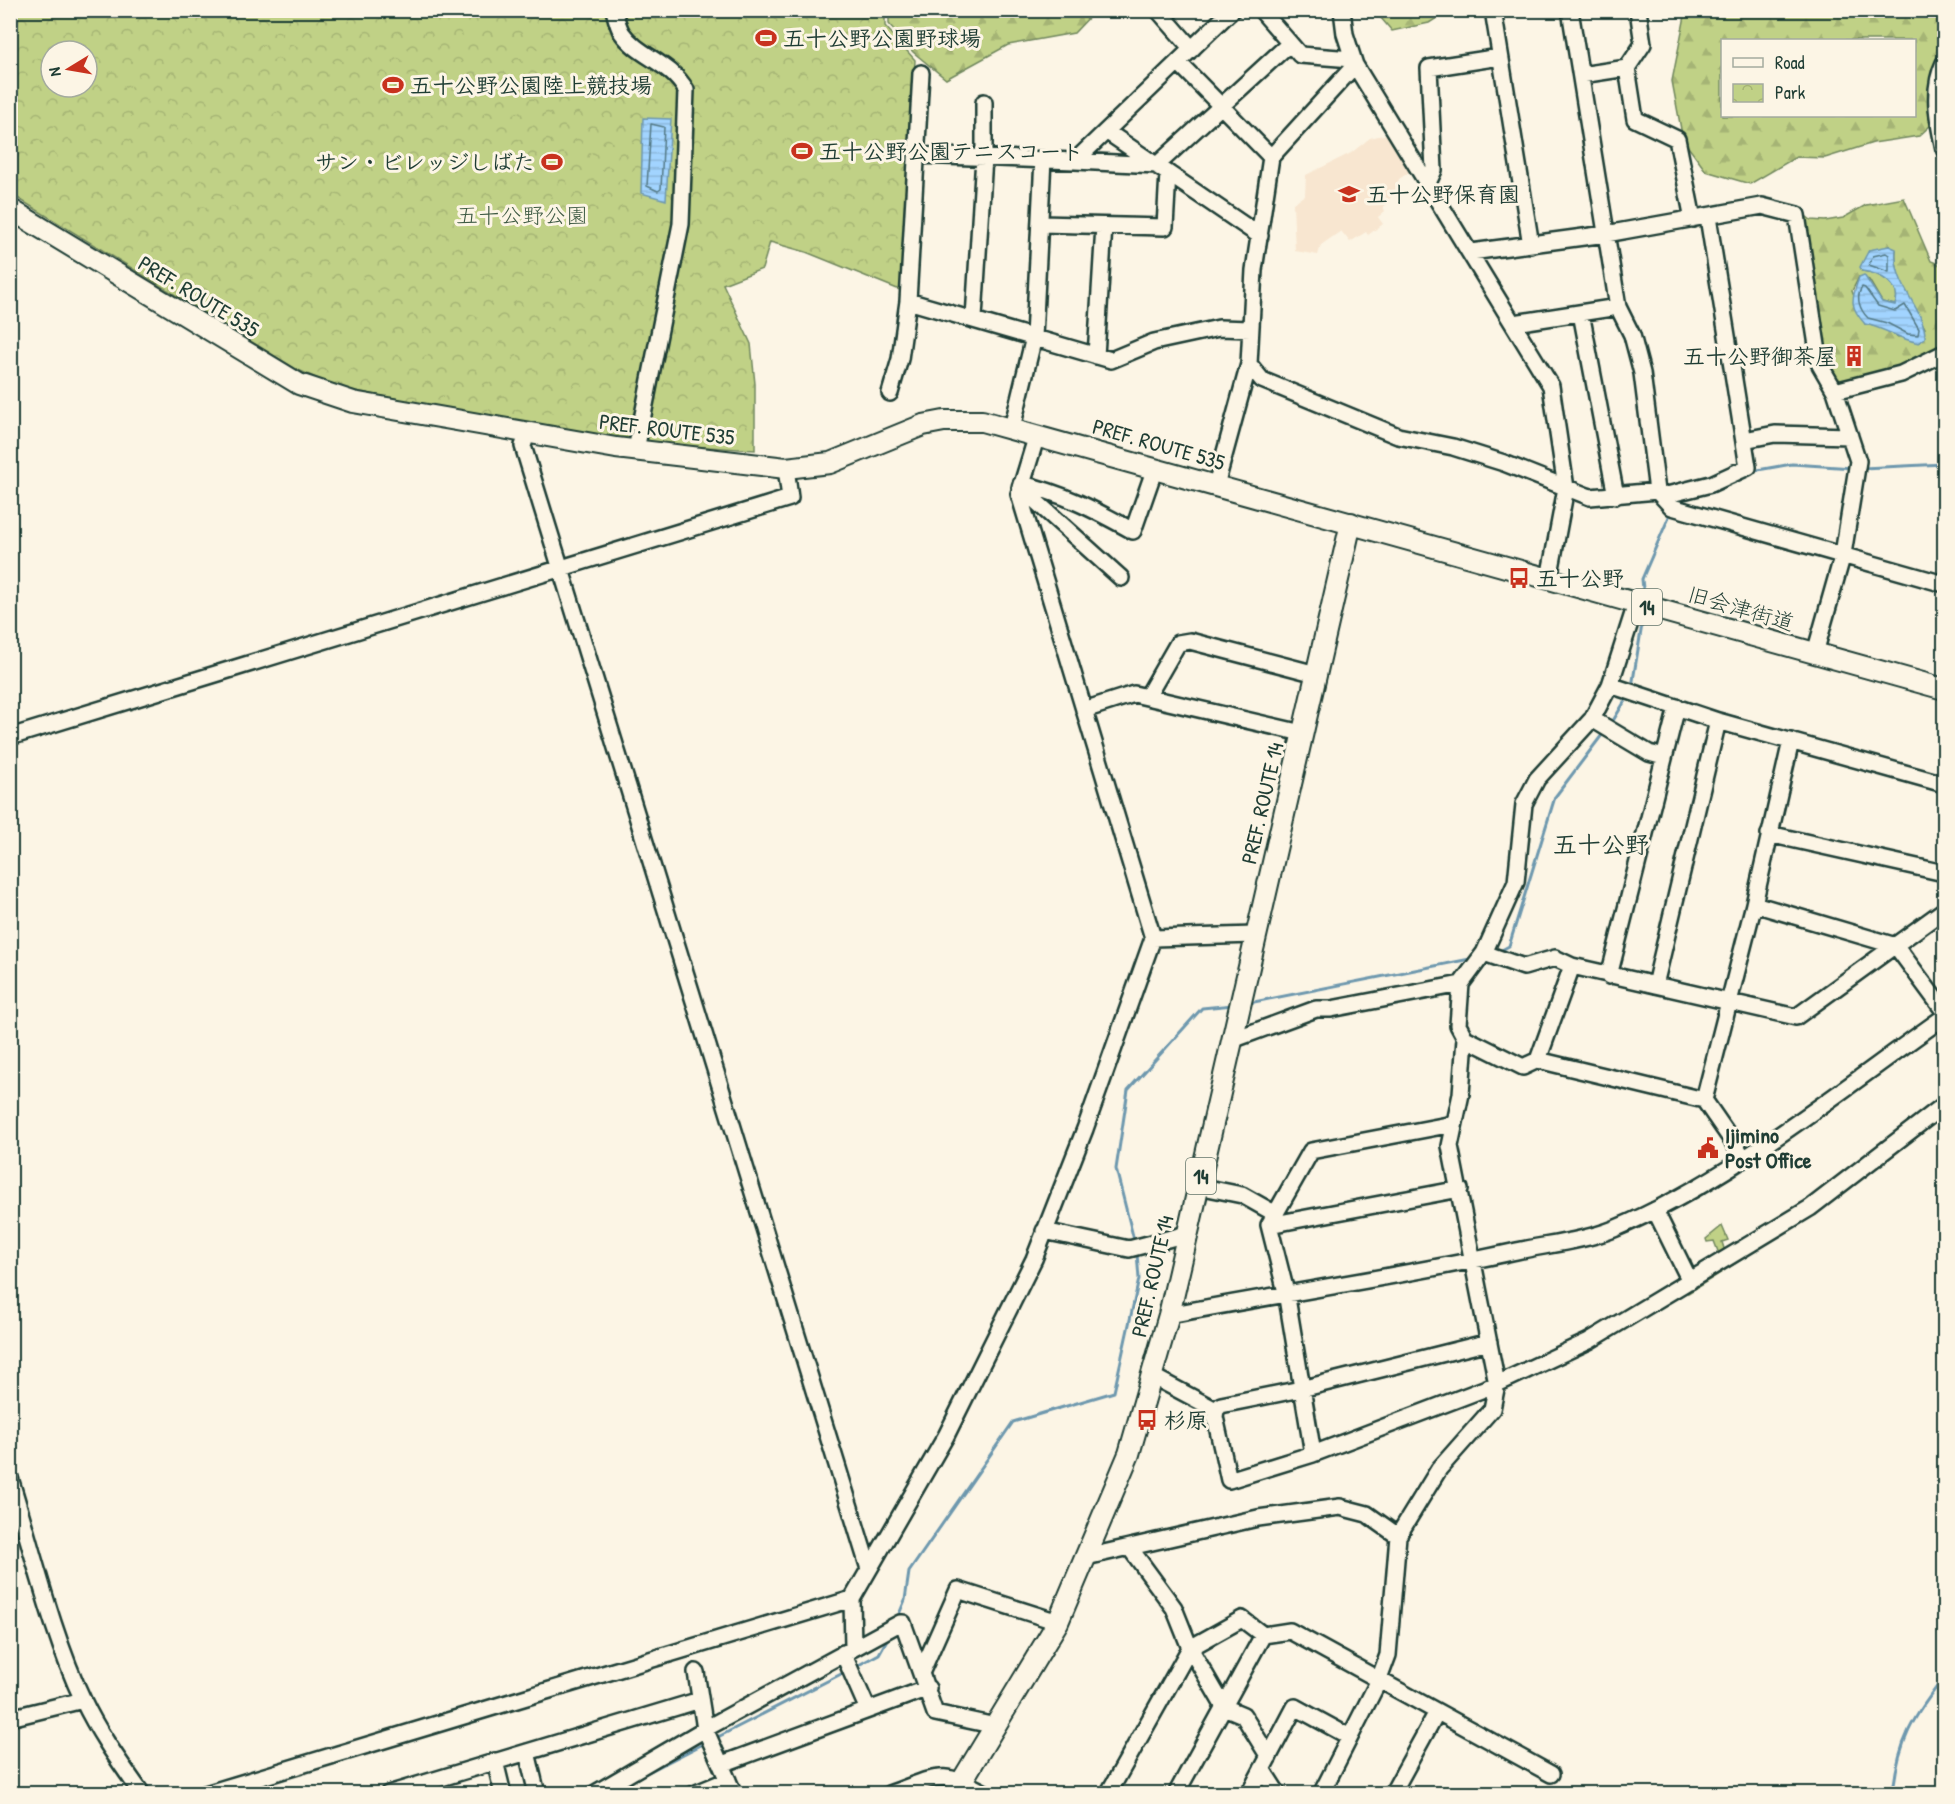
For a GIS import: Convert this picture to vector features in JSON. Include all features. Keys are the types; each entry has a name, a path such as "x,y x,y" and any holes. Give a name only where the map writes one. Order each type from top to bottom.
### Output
{"main road":[{"name":"PREF. ROUTE 535","path":"10,209 299,384 353,402 527,434 786,468 830,463 923,425 944,421 982,421 1351,523"},
{"name":"旧会津街道","path":"1351,523 1944,689"},
{"name":"PREF. ROUTE 14","path":"958,1787 1058,1622 1129,1454 1170,1315 1351,523"}],"street":[{"path":"614,10 621,32 633,45 677,75 686,90 681,224 636,450"},
{"path":"1158,10 1192,49"},
{"path":"1075,160 1232,10"},
{"path":"1261,10 1300,55 1354,62"},
{"path":"1342,10 1345,34 1354,62 1551,386 1566,488 1549,579"},
{"path":"1492,10 1531,245"},
{"path":"1570,10 1618,307 1632,335 1642,373 1660,493 1672,507 1944,584"},
{"path":"1248,364 1262,380 1398,436 1454,447 1590,498 1660,493 1711,484 1749,467 1700,218 1677,139 1635,119 1627,68 1643,44 1638,10"},
{"path":"1040,224 1165,227 1163,169 1289,44"},
{"path":"1427,185 1434,170 1429,68 1500,57"},
{"path":"1178,62 1271,157"},
{"path":"1216,485 1248,364 1254,270 1271,157 1354,62"},
{"path":"1944,63 1939,74 1936,111 1944,149"},
{"path":"1581,75 1627,68"},
{"path":"890,393 900,358 908,301 921,73"},
{"path":"974,318 984,157 984,102"},
{"path":"1106,131 1260,236"},
{"path":"917,155 1075,160 1163,169"},
{"path":"1012,428 1034,337 1043,159"},
{"path":"1471,252 1606,234 1762,206 1797,215 1820,365 1835,391 1858,461 1843,554 1815,653"},
{"path":"1096,356 1104,226"},
{"path":"908,301 974,318 1111,360 1154,342 1220,328 1250,329"},
{"path":"1514,323 1618,307"},
{"path":"1581,313 1616,496"},
{"path":"1835,391 1901,375 1944,352"},
{"path":"527,434 523,446 869,1569"},
{"path":"1744,440 1774,434 1850,436"},
{"path":"868,1710 848,1650 852,1599 946,1436 1034,1259 1085,1129 1153,938 1019,494 1037,435"},
{"path":"10,737 790,498 786,468"},
{"path":"1020,486 1041,488 1087,506 1133,531 1155,468"},
{"path":"1020,486 1121,578"},
{"path":"1321,1794 1378,1682 1388,1655 1398,1536 1439,1469 1492,1409 1497,1384 1450,1146 1461,1094 1465,1038 1458,1025 1461,984 1484,953 1516,882 1524,804 1537,779 1592,719 1610,685 1636,604"},
{"path":"1147,697 1178,643 1190,641 1316,674"},
{"path":"1610,685 1718,721 1944,784"},
{"path":"1084,710 1134,694 1302,733"},
{"path":"1609,976 1677,707"},
{"path":"1592,719 1649,753 1664,757"},
{"path":"1655,985 1718,721"},
{"path":"1704,1100 1754,904 1791,741"},
{"path":"1769,834 1944,873"},
{"path":"1754,904 1896,946 1944,1011"},
{"path":"1484,953 1524,967 1556,958 1572,966 1609,976 1796,1017 1944,910"},
{"path":"1153,938 1255,935"},
{"path":"1538,1060 1572,966"},
{"path":"1232,1040 1316,1009 1331,1009 1461,984"},
{"path":"1170,1315 1286,1292 1474,1261 1611,1230 1655,1210 1744,1158 1944,1017"},
{"path":"1465,1038 1523,1067 1538,1060 1704,1100 1744,1158"},
{"path":"1489,1342 1301,1389 1221,1405 1216,1410 1215,1417 1229,1480 1313,1454 1497,1384 1589,1341 1810,1208 1944,1105"},
{"path":"1313,1454 1272,1219 1311,1150 1453,1124"},
{"path":"1198,1186 1242,1196 1272,1219 1460,1189"},
{"path":"1655,1210 1690,1281"},
{"path":"1044,1231 1129,1249 1187,1234"},
{"path":"1152,1376 1216,1410"},
{"path":"10,1478 63,1649 83,1700 114,1754 142,1794"},
{"path":"1086,1557 1258,1518 1340,1507 1367,1514 1398,1536"},
{"path":"1130,1548 1174,1608 1190,1648 1224,1707 1243,1715 1278,1794"},
{"path":"922,1671 958,1590 1058,1622"},
{"path":"205,1794 852,1599"},
{"path":"1108,1794 1190,1648 1242,1619 1263,1635 1290,1631 1378,1682 1551,1774"},
{"path":"594,1794 705,1729 894,1625 903,1623 922,1671 935,1713 996,1726"},
{"path":"1176,1794 1263,1635"},
{"path":"694,1794 731,1787 705,1729 696,1672"},
{"path":"722,1764 928,1688"},
{"path":"10,1718 83,1700"},
{"path":"388,1794 427,1788 495,1761 700,1701"},
{"path":"1249,1794 1295,1707 1350,1737"},
{"path":"1392,1794 1437,1713"},
{"path":"527,1752 537,1794"},
{"path":"495,1761 503,1794"},
{"path":"889,1794 942,1776 958,1787 987,1794"}],"shaded area":[{"name":"五十公野保育園","path":"1387,134 1411,171 1399,179 1395,192 1383,207 1385,211 1378,217 1383,224 1368,235 1366,232 1350,242 1341,231 1321,245 1318,255 1295,251 1293,203 1305,195 1306,175 1351,153 1370,138"}],"green space":[{"path":"889,10 1095,11 1074,33 1008,45 946,79 913,52 889,24"},
{"name":"五十公野公園","path":"10,11 885,11 885,26 915,60 903,286 900,290 806,252 770,242 762,269 723,284 751,344 755,384 755,450 610,441 336,387 296,369 11,194"},
{"path":"1375,11 1448,11 1429,23 1392,31"},
{"path":"1686,11 1944,11 1944,42 1940,49 1931,88 1931,125 1919,136 1873,143 1825,158 1796,157 1750,184 1706,171 1683,140 1672,81"},
{"path":"1904,198 1931,261 1944,266 1944,348 1899,371 1837,385 1824,361 1803,214 1811,220 1825,221 1843,218 1866,205","holes":["1889,246 1896,250 1900,281 1925,328 1898,337 1884,328 1865,324 1852,291 1859,277 1869,280 1882,302 1895,305 1897,298 1893,286 1882,277 1862,271"]},
{"path":"1944,1113 1944,1116 1851,1186 1754,1252 1688,1293 1688,1290 1755,1249 1851,1184"},
{"path":"1722,1226 1728,1240 1722,1242 1726,1255 1696,1273 1690,1271 1680,1249 1684,1257 1691,1261 1691,1269 1696,1271 1719,1254 1714,1241 1707,1242 1706,1239"}],"water":[{"path":"643,118 671,119 666,200 641,193"},
{"path":"1889,246 1896,249 1899,274 1924,327 1925,338 1919,343 1865,324 1854,307 1853,297 1859,277 1864,275 1882,302 1895,305 1897,298 1895,291 1888,281 1875,274 1862,271 1860,267 1869,250"}],"waterway":[{"path":"1752,471 1792,464 1853,468"},
{"path":"1863,468 1944,464"},
{"path":"1644,599 1642,579 1671,512"},
{"path":"1632,687 1644,612"},
{"path":"1611,724 1628,696"},
{"path":"1498,952 1509,946 1555,797 1605,731"},
{"path":"1249,1003 1475,958"},
{"path":"1135,1244 1116,1169 1128,1090 1202,1008 1233,1005"},
{"path":"897,1619 905,1600 909,1572 1013,1422 1114,1392 1139,1279 1137,1253"},
{"path":"855,1667 879,1654 889,1636"},
{"path":"714,1739 847,1671"},
{"path":"1893,1794 1903,1744 1916,1718 1944,1677"},
{"path":"625,1784 705,1743"}],"place":[{"name":"五十公野公園野球場","path":"766,38"},
{"name":"五十公野公園陸上競技場","path":"393,85"},
{"name":"五十公野公園テニスコート","path":"802,151"},
{"name":"サン・ビレッジしばた","path":"552,162"},
{"name":"五十公野保育園","path":"1349,194"},
{"name":"五十公野御茶屋","path":"1854,356"},
{"name":"五十公野","path":"1519,578"},
{"name":"Ijimino Post Office","path":"1708,1148"},
{"name":"杉原","path":"1147,1420"}],"district":[{"name":"五十公野","path":"1601,844"}]}
